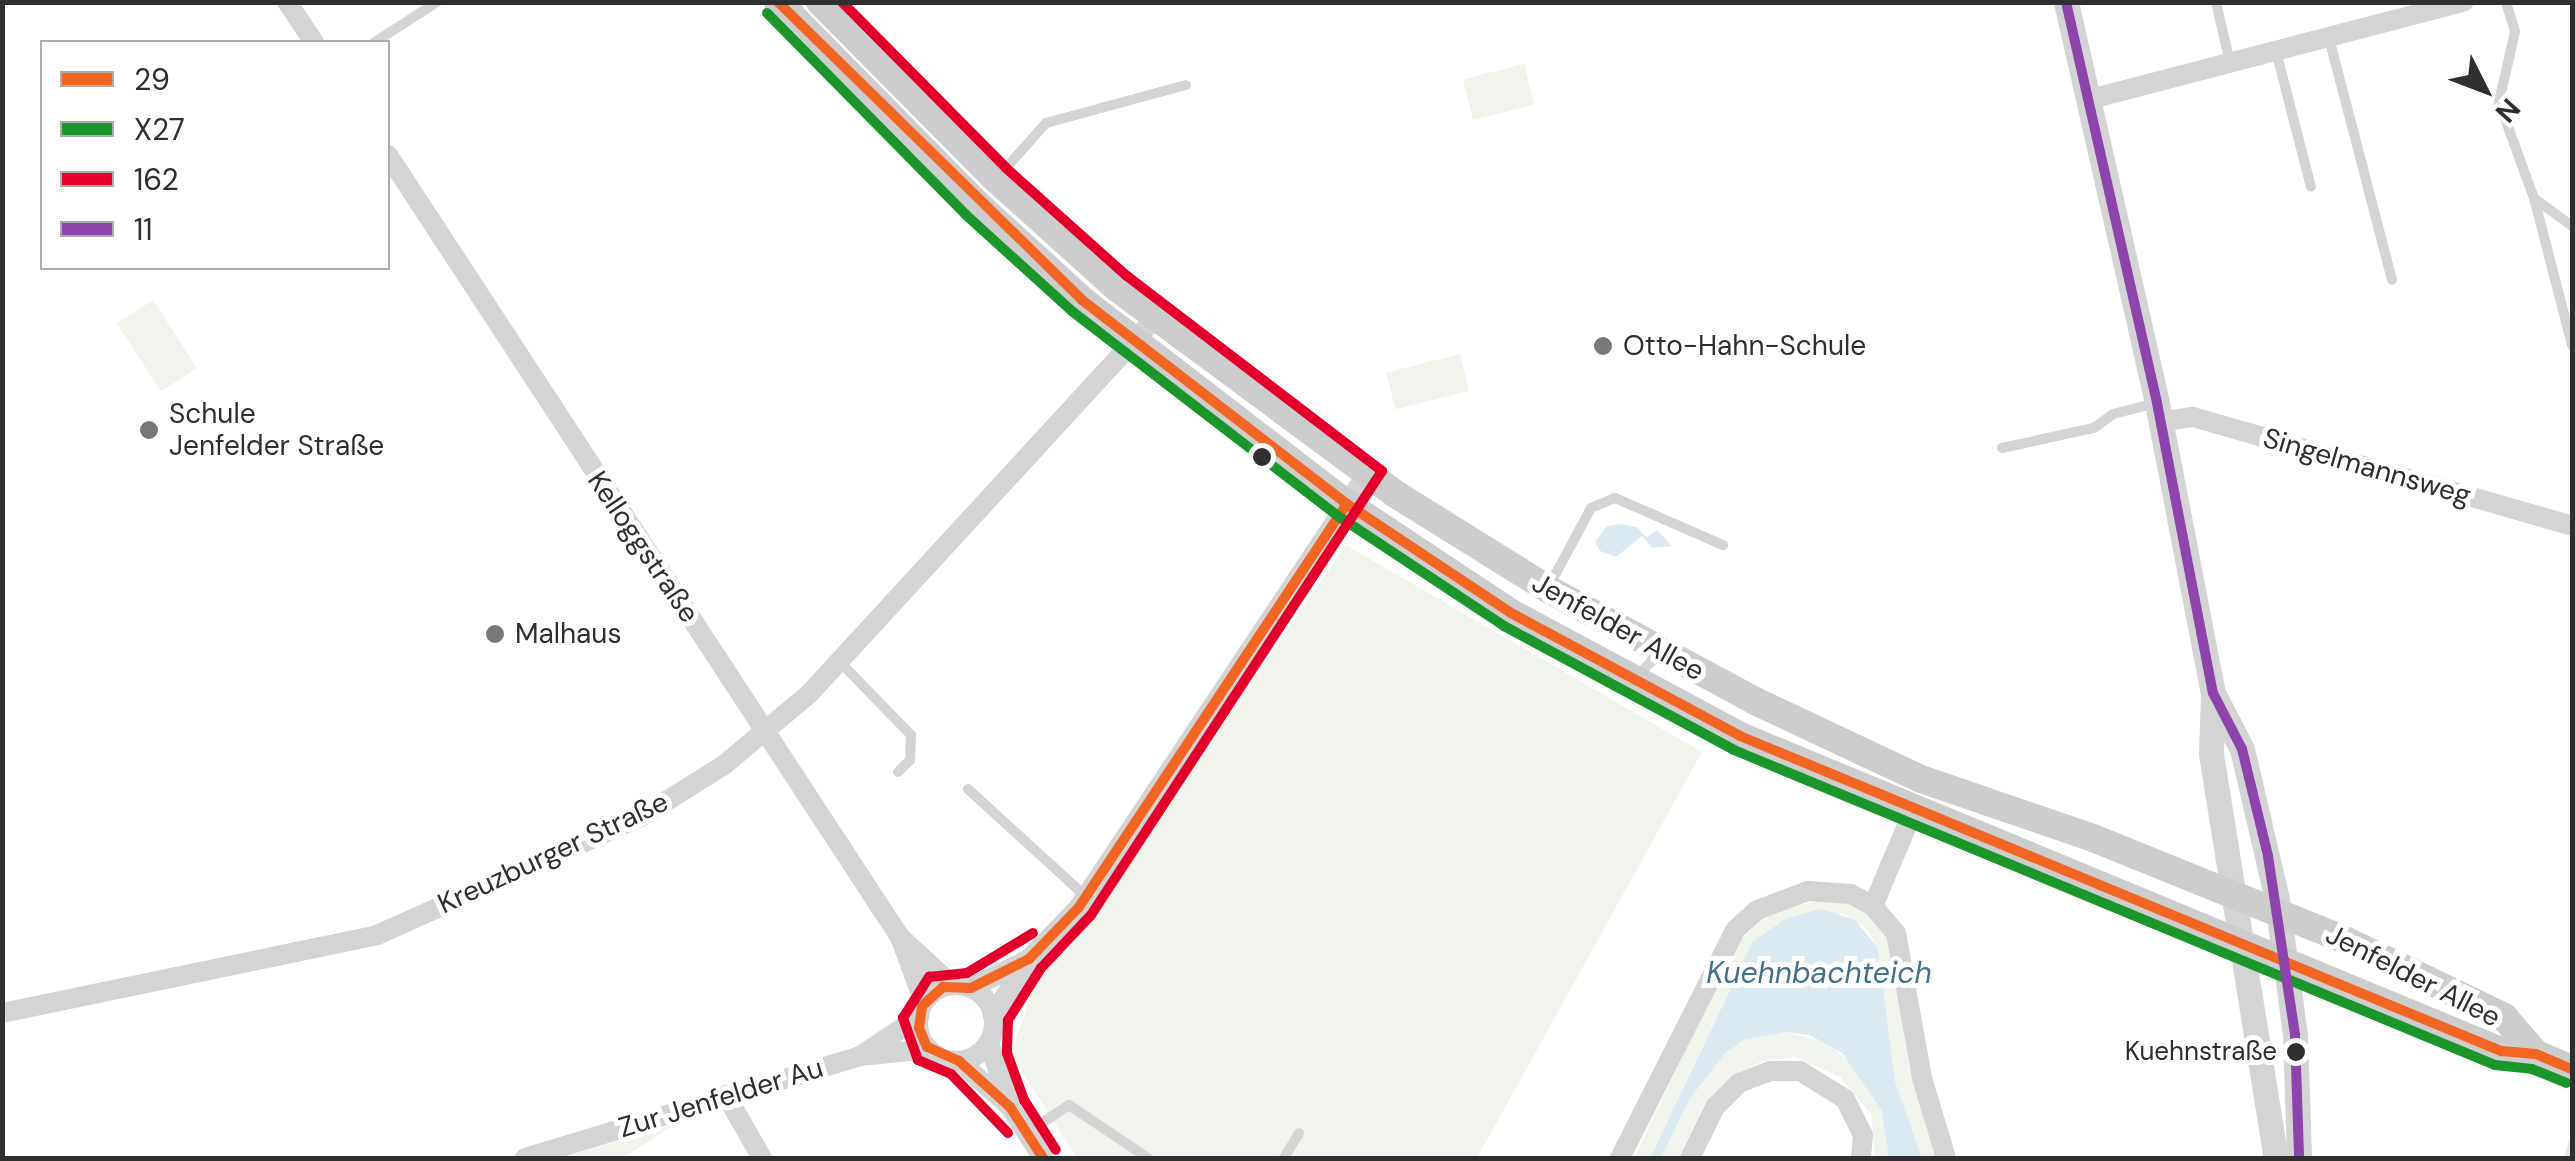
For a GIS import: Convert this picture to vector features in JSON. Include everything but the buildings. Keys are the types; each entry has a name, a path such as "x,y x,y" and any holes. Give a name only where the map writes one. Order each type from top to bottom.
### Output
{"main road":[{"name":"Jenfelder Allee","path":"778,2 977,204 1134,340 1367,474 1548,589 1661,652 1939,786 2279,912 2504,1016 2536,1054"},
{"name":"Jenfelder Allee","path":"820,2 996,179 1156,316 1226,390 1347,504 1511,613 1740,736 2242,940 2501,1051 2536,1054 2572,1069"},
{"path":"1914,809 1939,786"}],"street":[{"path":"287,2 313,40"},
{"path":"2066,2 2158,413 2212,693 2210,754 2276,1158"},
{"path":"2088,100 2459,3"},
{"name":"Kelloggstraße","path":"390,158 900,937 922,1010"},
{"name":"Kreuzburger Straße","path":"2,1013 378,935 640,817 766,733 839,661 1156,316"},
{"name":"Singelmannsweg","path":"2158,413 2193,417 2572,526"},
{"path":"1042,1158 1010,1107 989,1043 993,1015 1029,959 1086,896 1367,474"},
{"path":"2212,693 2242,749 2279,912 2296,1034 2299,1158"},
{"path":"1873,906 1914,809"},
{"path":"1620,1158 1735,930 1757,910 1808,891 1851,894 1873,906 1903,950 1914,1044 1946,1158"},
{"name":"Kelloggstraße","path":"900,937 962,986"},
{"path":"1010,1107 959,1061 929,1049 922,1010 962,986 1029,959"},
{"path":"962,986 993,1015"},
{"name":"Zur Jenfelder Au","path":"860,1056 922,1010"},
{"path":"959,1061 989,1043"},
{"name":"Zur Jenfelder Au","path":"525,1158 860,1056 929,1049"},
{"path":"1690,1158 1715,1107 1739,1083 1772,1071 1800,1071 1826,1081 1852,1108 1863,1135 1861,1158"},
{"path":"726,1096 762,1158"}],"lane":[{"path":"378,40 437,2"},
{"path":"2216,2 2230,63"},
{"path":"2506,2 2515,32 2499,102 2534,198 2572,345"},
{"path":"2328,38 2392,280"},
{"path":"2276,51 2311,187"},
{"path":"996,179 1046,123 1186,85"},
{"path":"2534,198 2572,226"},
{"path":"2002,448 2094,428 2113,414 2158,413"},
{"path":"1548,589 1591,508 1615,498 1723,544"},
{"path":"1630,679 1661,652"},
{"path":"839,661 912,734 910,760 898,772"},
{"path":"968,789 1086,896"},
{"path":"1026,1133 1069,1105 1148,1158"},
{"path":"1284,1158 1299,1133"}],"shaded area":[{"path":"1524,64 1534,105 1473,120 1463,79"},
{"path":"153,300 197,368 161,391 117,323"},
{"path":"1460,354 1469,391 1395,409 1386,372"},
{"path":"1346,545 1702,752 1477,1158 1077,1158 1011,1054 1037,978 1076,936"},
{"path":"1828,898 1862,907 1891,943 1909,1067 1937,1158 1922,1158 1895,1081 1878,948 1865,927 1841,913 1728,992 1650,1158 1634,1158 1735,947 1766,914"},
{"path":"1786,1032 1828,1043 1856,1069 1881,1109 1889,1158 1875,1158 1871,1114 1840,1077 1795,1057 1763,1061 1732,1076 1705,1103 1678,1158 1661,1158 1689,1100 1725,1053 1744,1040"},
{"path":"675,1124 623,1158 561,1158"}],"water":[{"path":"1607,526 1637,527 1646,537 1657,530 1672,546 1652,548 1642,536 1616,557 1600,551 1595,542"},
{"name":"Kuehnbachteich","path":"1821,909 1855,920 1878,948 1895,1081 1922,1158 1889,1158 1881,1109 1842,1053 1809,1035 1786,1032 1744,1040 1725,1053 1689,1100 1661,1158 1650,1158 1753,941 1787,918"}],"waterway":[{"path":"2567,1158 2572,1142"}],"transit line":[{"name":"29","path":"778,2 1082,300 1347,504 1511,613 1740,736 2501,1051 2536,1054 2572,1069"},
{"name":"162","path":"842,2 1006,168 1127,276 1382,471 1091,915 1041,968 1008,1020 1007,1053 1024,1100 1056,1150"},
{"name":"11","path":"2066,2 2157,403 2213,693 2242,749 2268,856 2295,1035 2299,1158"},
{"name":"X27","path":"767,13 966,215 1073,312 1338,516 1504,626 1734,750 2495,1065 2532,1069 2566,1083"},
{"name":"29","path":"1043,1158 1010,1107 959,1061 927,1047 919,1028 922,1006 943,987 971,988 1029,959 1079,907 1347,504"},
{"name":"162","path":"1008,1133 951,1074 918,1060 903,1018 929,977 967,973 1033,933"}],"place":[{"name":"Otto-Hahn-Schule","path":"1603,346"},
{"name":"Schule Jenfelder Straße","path":"149,430"},
{"name":"Malhaus","path":"495,634"},
{"name":"Kuehnstraße","path":"2296,1052"}]}
